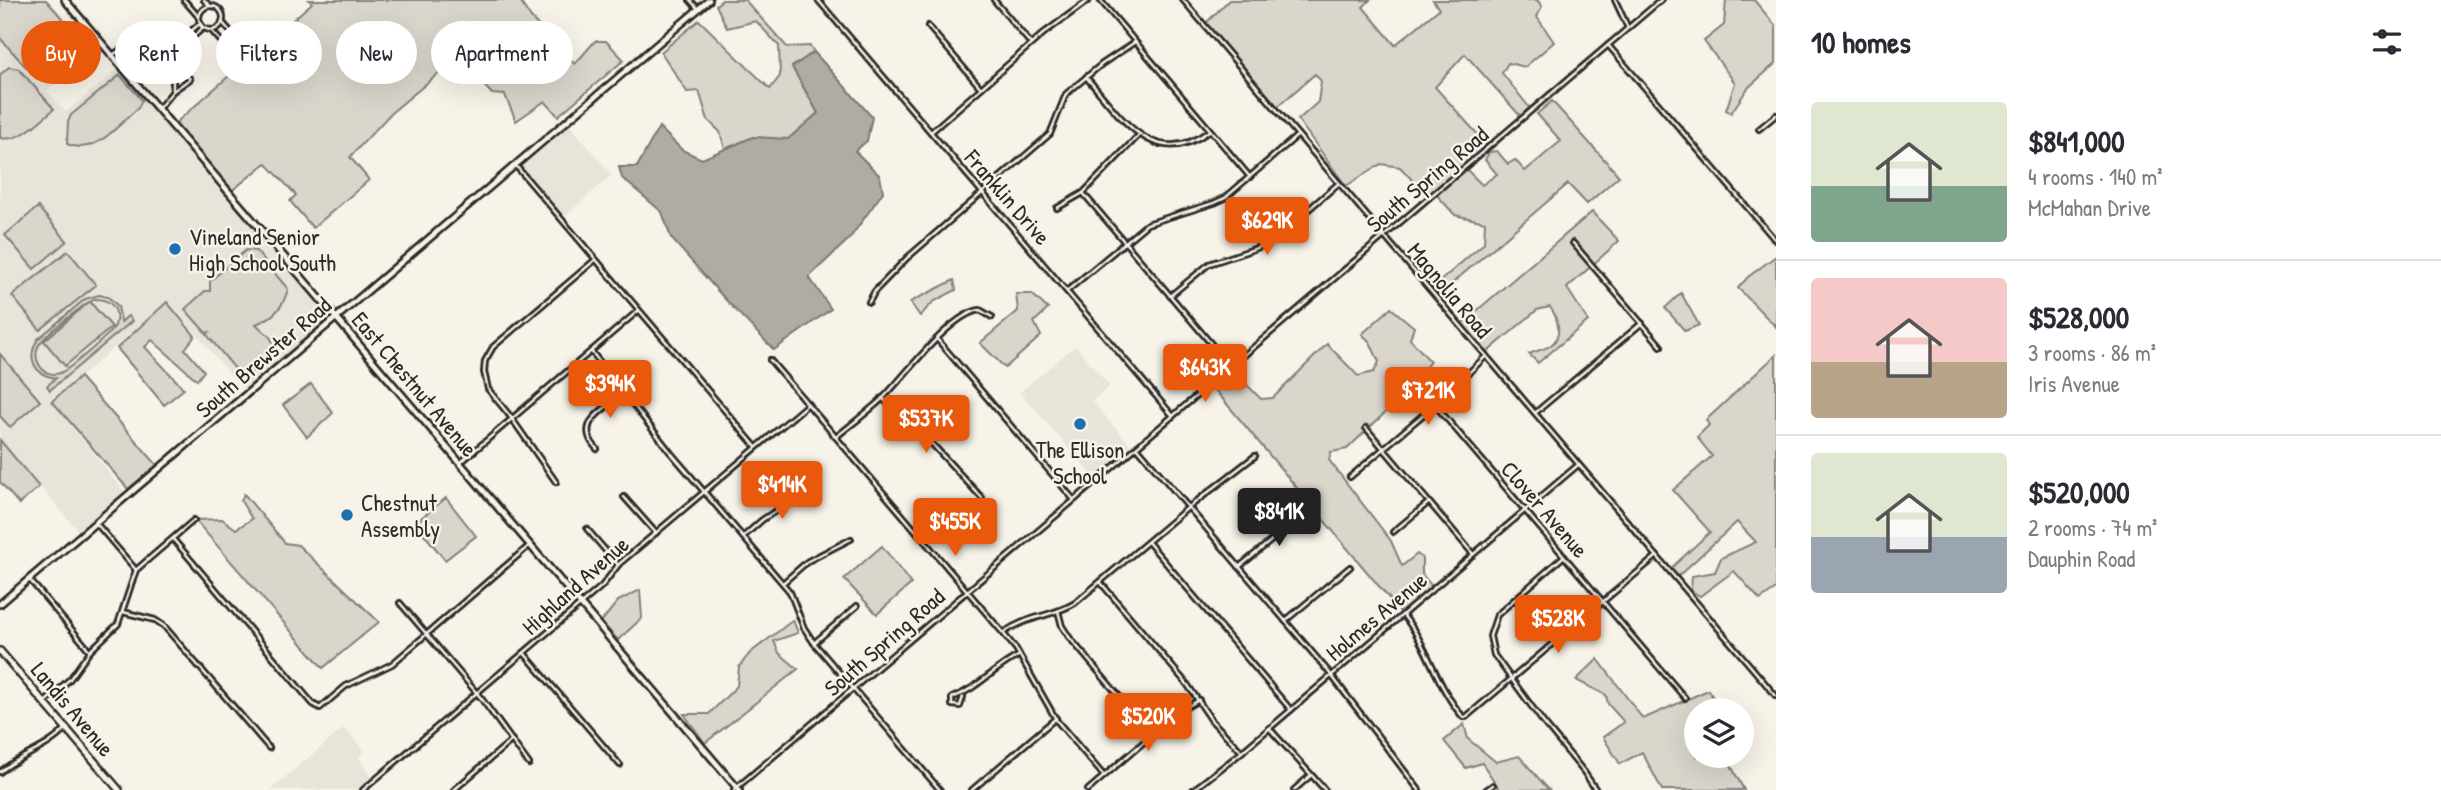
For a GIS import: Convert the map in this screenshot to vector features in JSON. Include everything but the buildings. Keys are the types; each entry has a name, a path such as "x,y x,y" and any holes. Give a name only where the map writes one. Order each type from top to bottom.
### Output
{"main road":[{"name":"Landis Avenue","path":"0,651 119,790"}],"street":[{"name":"East Chestnut Avenue","path":"65,0 737,789"},
{"path":"184,0 200,21"},
{"path":"204,0 221,11 222,21"},
{"path":"690,0 698,9"},
{"name":"South Brewster Road","path":"0,604 709,0"},
{"name":"Franklin Drive","path":"818,0 1174,416"},
{"path":"994,0 1031,44"},
{"path":"931,132 1031,44 1089,0"},
{"path":"1100,0 1250,177"},
{"name":"Magnolia Road","path":"1183,0 1776,696"},
{"path":"1615,0 1628,29"},
{"name":"South Spring Road","path":"737,789 1661,0"},
{"path":"199,17 202,10 210,6"},
{"path":"202,26 216,36"},
{"path":"928,26 981,88"},
{"path":"211,30 216,29"},
{"path":"869,302 874,291 907,258 1050,134 1066,94 1135,41"},
{"path":"1608,45 1776,241"},
{"path":"1086,77 1139,135 1159,144 1190,142 1210,130"},
{"path":"173,84 173,91"},
{"path":"158,109 183,84"},
{"path":"1759,129 1776,115"},
{"path":"1057,208 1083,193 1139,135"},
{"path":"1067,290 1151,222 1225,198 1298,135"},
{"path":"516,166 756,447"},
{"path":"1170,296 1209,264 1270,242 1339,183"},
{"path":"1083,193 1231,367"},
{"path":"1573,243 1661,346"},
{"path":"556,482 512,418 488,389 484,372 493,347 596,260"},
{"path":"460,463 639,310"},
{"path":"836,437 882,398 937,340 970,312 985,311 992,317"},
{"path":"1535,413 1642,323"},
{"path":"937,340 1074,500"},
{"path":"591,351 790,592 804,628 814,643 940,790"},
{"path":"1350,477 1435,405 1486,356"},
{"path":"770,360 1003,633 1056,718 1104,776"},
{"path":"597,449 587,436 587,427 596,416 624,394"},
{"path":"882,398 933,445 982,498"},
{"name":"Highland Avenue","path":"363,790 607,582 618,565 808,404"},
{"name":"Clover Avenue","path":"1435,405 1685,698"},
{"path":"1366,428 1473,554"},
{"path":"1137,447 1332,675 1419,790"},
{"path":"1003,633 1031,618 1075,603 1255,456"},
{"name":"Holmes Avenue","path":"1193,790 1242,752 1578,464"},
{"path":"743,537 762,520 807,490"},
{"path":"624,496 656,533"},
{"path":"1393,532 1429,502"},
{"path":"1239,567 1305,513"},
{"path":"44,703 74,676 90,651 114,629 123,612 136,570 194,520"},
{"path":"96,523 136,570"},
{"path":"587,529 618,565"},
{"path":"173,539 319,708 349,684 392,664 530,545"},
{"path":"783,583 808,561 851,539"},
{"path":"1148,541 1291,709"},
{"path":"1564,556 1494,619 1490,636 1491,649 1499,664 1596,790"},
{"path":"1403,615 1420,638 1448,699 1463,717 1468,716 1657,556"},
{"path":"1285,621 1350,568"},
{"path":"29,579 90,651"},
{"path":"1100,582 1199,699 1212,721 1242,752"},
{"path":"400,603 477,693 529,764"},
{"path":"814,643 857,606"},
{"path":"1058,611 1062,626 1069,637 1152,734"},
{"path":"123,612 155,620 164,626 269,748"},
{"path":"524,653 620,765"},
{"path":"963,697 960,706 952,705 952,698 969,691 995,669 1019,656"},
{"path":"1088,790 1181,710 1199,699"},
{"path":"972,790 1056,718"},
{"path":"0,772 51,741 66,728"},
{"path":"1269,728 1325,790"},
{"path":"454,790 512,740"},
{"path":"1294,790 1311,775"},
{"path":"1486,790 1493,785"},
{"path":"1410,790 1416,786"}],"shaded area":[{"path":"0,0 49,0 67,21 21,21 21,84 55,84 47,91 66,112 115,71 115,84 131,84 331,319 245,392 168,301 52,401 125,493 80,533 0,440"},
{"path":"0,0 46,0 65,21 21,21 21,61 0,38"},
{"path":"309,0 519,0 534,21 431,21 431,80 391,113 350,157 369,180 313,228 290,201 296,195 266,163 229,193 172,126 220,84 322,84 322,21 292,21 312,3"},
{"path":"722,0 745,0 787,47 810,46 814,52 792,67 818,113 788,140 753,137 725,149 720,132 708,120 699,91 687,92 661,52 699,20 770,89 780,76 779,46 756,21 727,28 716,5"},
{"path":"1229,0 1370,0 1363,7 1395,45 1439,9 1433,0 1537,0 1542,6 1537,17 1554,42 1525,67 1508,63 1502,73 1529,107 1522,118 1465,54 1435,87 1489,147 1465,168 1482,185 1497,174 1485,160 1489,152 1497,151 1508,164 1515,160 1525,171 1561,141 1537,114 1552,101 1619,176 1587,204 1568,184 1436,297 1430,290 1484,243 1485,222 1455,215 1435,193 1429,198 1400,167 1381,164 1346,186 1298,120 1318,102 1321,81 1315,74 1276,108 1204,25"},
{"path":"1726,0 1754,0 1776,26 1776,63 1748,88 1731,113 1726,110 1735,83 1704,41 1724,25"},
{"path":"595,41 606,41 624,60 558,116 545,101 516,121 505,95 492,94 483,84 573,84 573,62 575,64"},
{"path":"814,52 872,117 867,141 855,151 880,176 883,192 850,238 809,277 831,309 774,350 671,238 662,212 622,178 619,167 637,167 659,127 682,150 702,159 753,137 788,139 818,113 792,67"},
{"path":"9,67 19,69 21,84 32,84 54,109 23,134 0,138 0,75"},
{"path":"115,79 115,84 128,84 142,100 138,108 106,137 87,146 67,144 71,115"},
{"path":"568,123 612,175 563,218 520,166"},
{"path":"38,207 67,241 34,269 5,235"},
{"path":"1592,212 1619,241 1567,288 1588,321 1538,363 1529,354 1551,345 1558,331 1557,321 1550,307 1537,310 1485,354 1460,325"},
{"path":"246,250 256,251 288,289 277,311 256,324 270,337 277,350 247,377 241,376 207,335 209,332 206,333 185,309 205,291 210,291 210,281"},
{"path":"68,251 96,285 40,330 12,296"},
{"path":"1776,256 1776,327 1738,288"},
{"path":"954,280 956,290 933,302 920,316 910,302"},
{"path":"1681,293 1699,325 1685,331 1665,308"},
{"path":"1016,294 1032,294 1048,309 1034,322 1041,336 1005,368 980,343 1018,311"},
{"path":"99,295 108,297 118,306 121,322 128,316 132,321 50,390 47,386 56,378 42,373 34,365 34,346 38,339 85,299","holes":["101,300 113,306 115,326 65,370 54,374 43,370 36,354 41,342 87,303 89,302 44,341 65,366 112,327 90,302"]},
{"path":"167,302 195,336 185,349 204,371 197,380 152,340 145,347 184,389 164,405 117,348"},
{"path":"1391,308 1414,327 1410,339 1430,361 1411,388 1347,449 1331,452 1329,460 1391,541 1402,566 1417,554 1422,558 1422,574 1434,589 1403,615 1216,391 1236,374 1261,399 1273,398 1327,344 1358,376 1374,372 1379,362 1370,342 1362,334"},
{"name":"The Ellison School","path":"1075,346 1110,386 1092,401 1132,447 1095,478 1020,392"},
{"path":"0,354 40,401 10,427 0,416"},
{"path":"1776,355 1776,589 1760,600 1734,571 1700,596 1691,591 1692,576 1715,572 1721,558 1756,542 1737,522 1676,578 1669,570 1710,532 1673,490 1712,456 1697,437 1709,425 1706,420"},
{"path":"80,377 157,465 128,489 52,401"},
{"path":"311,384 333,413 307,437 283,405"},
{"path":"0,440 39,487 19,504 0,482"},
{"path":"244,494 285,543 298,545 379,622 323,668 195,520 222,519 236,529 252,519 241,501"},
{"path":"446,498 476,536 445,560 415,523"},
{"path":"882,546 911,584 877,614 844,579"},
{"path":"640,590 642,618 618,640 601,622 618,601"},
{"path":"793,620 798,633 774,641 779,653 798,669 705,743 684,714 709,714 737,686 739,667 750,653"},
{"path":"1598,659 1643,719 1684,701 1684,768 1732,768 1744,790 1662,790 1642,752 1620,764 1603,737 1624,722 1608,704 1606,695 1576,680"},
{"path":"1708,690 1714,698 1690,698"},
{"path":"1464,724 1468,739 1496,762 1519,756 1549,790 1500,790 1482,763 1466,768 1444,741"},
{"path":"344,728 365,751 359,757 374,782 364,790 270,790"}],"place":[{"name":"Vineland Senior High School South","path":"175,249"},
{"name":"The Ellison School","path":"1080,424"},
{"name":"Chestnut Assembly","path":"347,515"}]}
